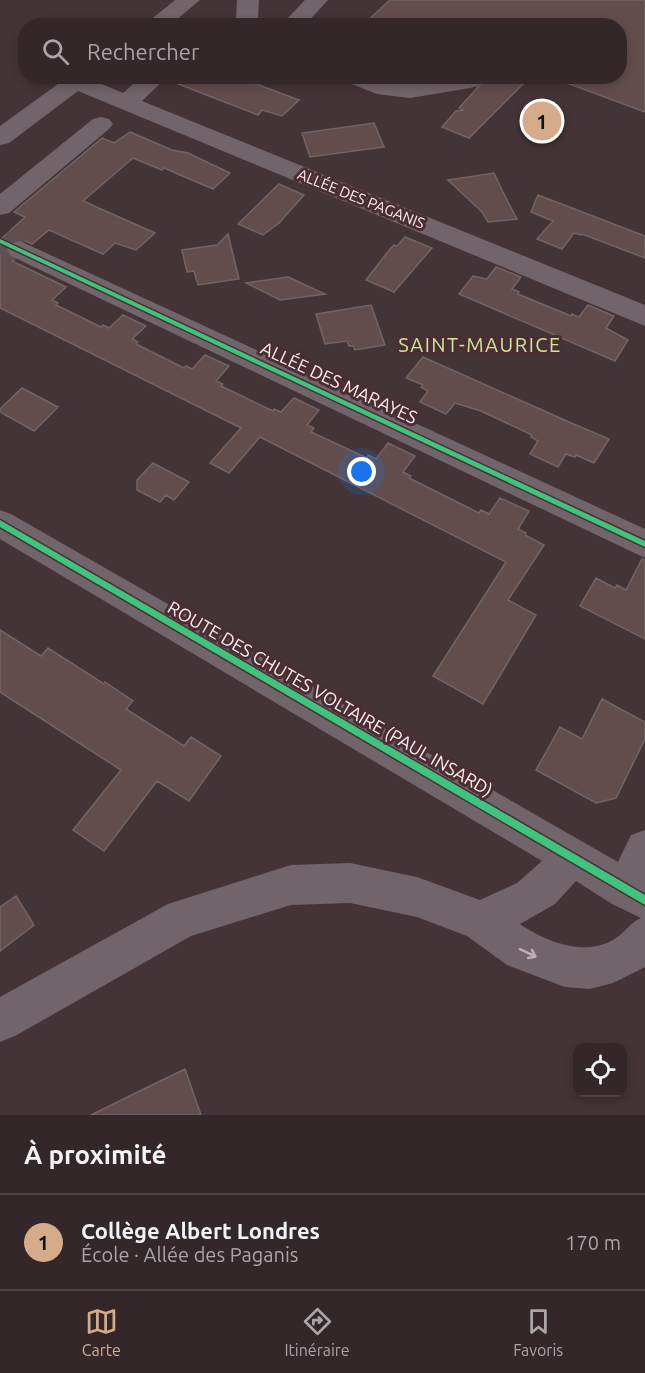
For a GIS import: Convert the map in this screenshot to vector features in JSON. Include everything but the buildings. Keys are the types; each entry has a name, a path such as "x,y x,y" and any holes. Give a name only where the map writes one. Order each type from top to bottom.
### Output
{"street":[{"path":"165,18 189,0"},
{"path":"248,0 248,18"},
{"path":"299,18 317,0"},
{"path":"0,138 73,84"},
{"name":"ALLÉE DES PAGANIS","path":"89,84 125,103 645,316"},
{"path":"125,103 148,84"},
{"path":"372,84 385,89 410,91 452,84"},
{"path":"0,207 100,124"},
{"name":"ALLÉE DES MARAYES","path":"8,244 645,544"},
{"name":"ROUTE DES CHUTES VOLTAIRE (PAUL INSARD)","path":"0,523 636,895"},
{"path":"636,895 645,849"},
{"path":"480,921 516,906 539,893 556,878 569,857"},
{"path":"0,1021 182,918 291,885 351,883 417,897 480,921 522,950 565,966 590,968 613,962 632,952 645,937"}],"tunnel":[{"path":"3,242 20,250"}],"cycle path":[{"path":"0,241 645,544"},
{"path":"0,523 645,900"}],"place":[{"name":"Collège Albert Londres","path":"542,121"}],"district":[{"name":"SAINT-MAURICE","path":"480,345"}]}
